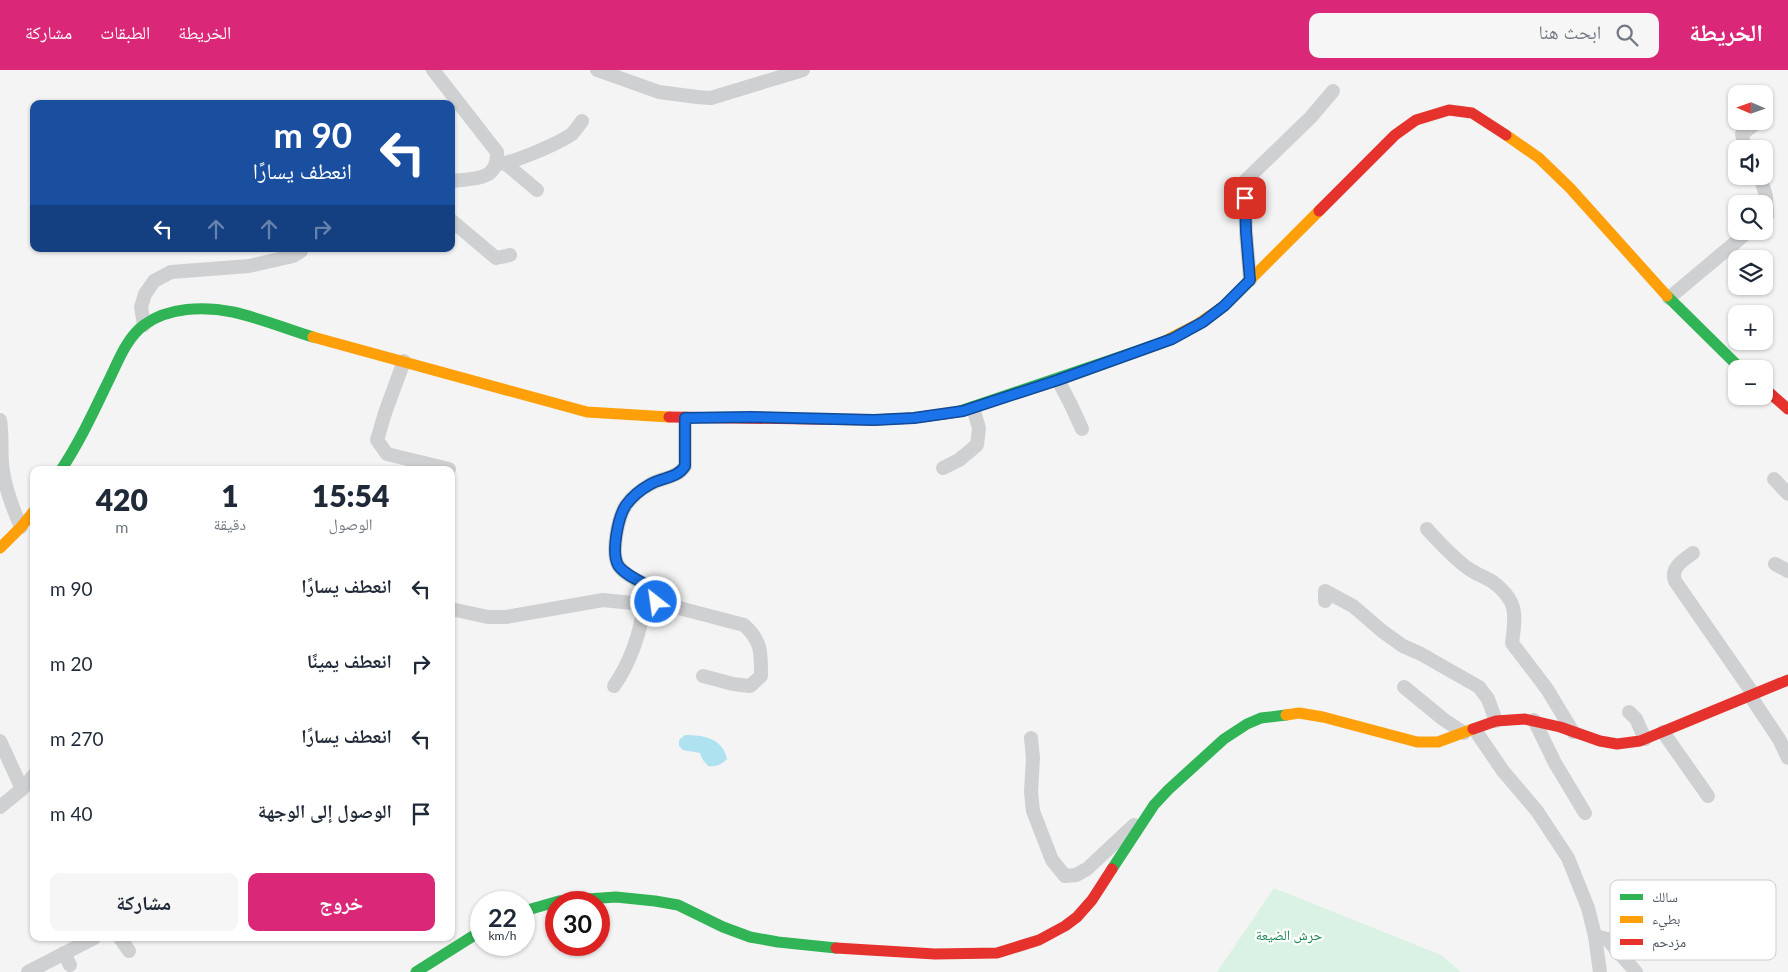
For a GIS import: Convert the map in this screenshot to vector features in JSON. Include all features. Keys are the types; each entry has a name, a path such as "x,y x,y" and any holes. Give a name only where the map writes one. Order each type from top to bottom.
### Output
{"main road":[{"path":"64,466 76,448 129,340 144,325 164,314 188,309 213,309 234,312 316,338 588,412 685,418 750,417 846,420 914,418 973,408 1172,339 1203,322 1224,306 1395,135 1416,120 1449,110 1472,113 1539,158 1581,199 1669,298 1732,360"},
{"path":"1773,396 1788,409"},
{"path":"0,548 21,528 30,516"},
{"path":"535,908 559,901 616,897 678,905 723,927 750,937 778,942 935,954 997,953 1039,940 1077,916 1092,900 1154,805 1168,790 1224,739 1247,724 1262,718 1299,713 1417,742 1438,742 1496,720 1510,718 1534,720 1600,741 1616,744 1646,739 1788,680"},
{"path":"416,972 470,938"}],"street":[{"path":"433,70 497,152 502,164 537,190"},
{"path":"598,70 659,92 711,98 803,70"},
{"path":"1250,280 1246,232 1245,181 1311,117 1333,91"},
{"path":"455,180 483,177 492,173 502,164 519,160 572,133 582,121"},
{"path":"1743,140 1742,134 1747,130"},
{"path":"455,223 496,258 510,255"},
{"path":"1669,298 1738,240"},
{"path":"144,325 141,307 144,294 154,281 171,272 249,266 293,256 299,252"},
{"path":"404,362 377,440 387,454 437,466"},
{"path":"1058,380 1082,430"},
{"path":"943,468 959,460 977,445 979,428 973,408"},
{"path":"614,686 622,674 650,603 658,596 656,590 627,574 619,565 615,557 615,541 624,508 632,498 651,483 682,472 685,466 685,418"},
{"path":"0,420 3,434 2,470 11,506 21,528"},
{"path":"1774,480 1788,494"},
{"path":"1426,529 1446,550 1469,569 1492,582 1511,599 1515,619 1512,643 1547,689 1573,732"},
{"path":"1693,553 1674,569 1675,581 1752,696 1779,739 1788,758"},
{"path":"1775,564 1788,571"},
{"path":"1325,601 1325,591 1353,606 1403,646 1421,654 1479,687 1488,699 1496,720"},
{"path":"455,610 488,617 506,617 603,600 650,603 744,625 755,635 761,652 761,676 750,686 733,684 703,676"},
{"path":"1404,687 1443,719 1470,731 1537,811 1568,858 1588,908 1595,936 1600,972"},
{"path":"1629,712 1636,719 1646,739"},
{"path":"1534,720 1555,763 1585,814"},
{"path":"1663,732 1708,796"},
{"path":"1031,738 1033,811 1052,860 1065,876 1076,875 1088,869 1154,805"},
{"path":"0,741 22,789"},
{"path":"0,807 22,789 30,780"},
{"path":"1595,936 1607,939 1610,942"},
{"path":"28,972 67,959 90,941"},
{"path":"122,941 129,951"},
{"path":"1625,960 1636,972"}],"green space":[{"name":"حرش الضيعة","path":"1274,888 1441,955 1461,972 1217,972"}],"water":[{"path":"685,735 705,737 717,742 725,752 727,759 718,765 708,766 700,753 683,750 679,746 679,740"}],"traffic: fast":[{"path":"1667,296 1732,360"},
{"path":"64,466 74,450 127,345 137,331 154,319 175,311 198,309 222,310 253,317 313,337"},
{"path":"957,412 1161,343"},
{"path":"1112,869 1154,805 1224,739 1247,724 1261,718 1286,715"},
{"path":"535,908 559,901 616,897 655,901 678,905 723,927 750,937 836,948"},
{"path":"416,972 470,938"}],"traffic: slow":[{"path":"1506,135 1539,158 1570,188 1667,296"},
{"path":"1161,343 1196,325 1224,306 1319,211"},
{"path":"313,337 587,412 669,417"},
{"path":"0,548 30,516"},
{"path":"1286,715 1299,713 1323,717 1417,742 1438,742 1473,729"}],"traffic: jam":[{"path":"1319,211 1395,135 1416,120 1449,110 1472,113 1506,135"},
{"path":"1773,396 1788,409"},
{"path":"669,417 874,420 914,418 957,412"},
{"path":"1473,729 1496,721 1525,719 1560,727 1600,741 1617,744 1640,741 1788,680"},
{"path":"836,948 935,954 997,953 1039,940 1065,926 1077,917 1092,900 1112,869"}],"route":[{"path":"656,602 658,596 656,590 627,574 619,565 615,557 615,541 624,508 632,498 651,483 682,472 686,459 685,418 750,417 874,420 914,418 963,411 1058,380 1172,339 1203,322 1224,306 1250,280 1245,198"}]}
